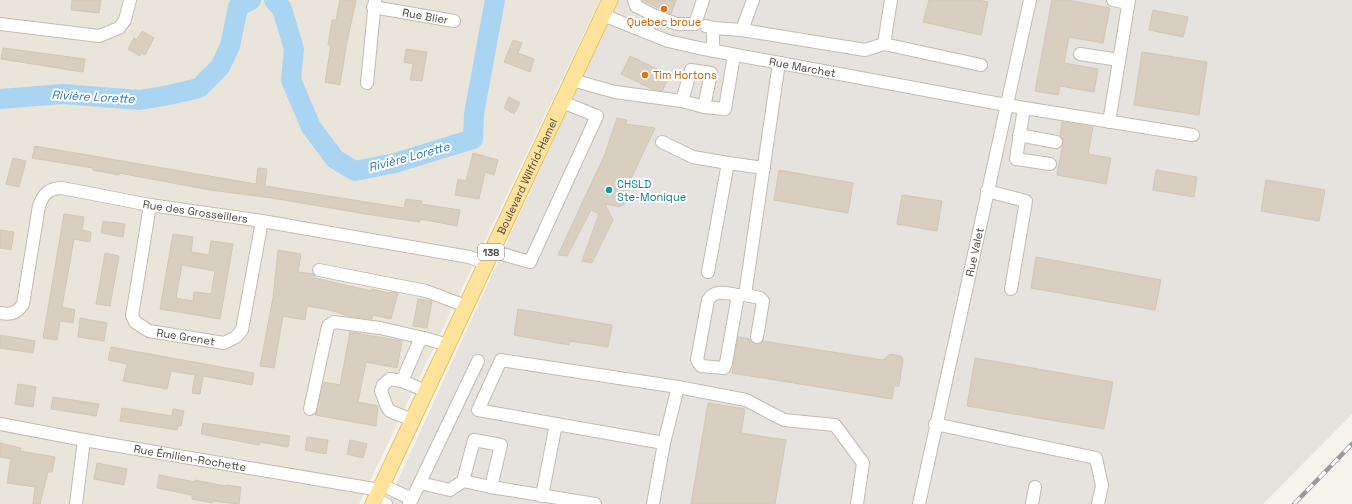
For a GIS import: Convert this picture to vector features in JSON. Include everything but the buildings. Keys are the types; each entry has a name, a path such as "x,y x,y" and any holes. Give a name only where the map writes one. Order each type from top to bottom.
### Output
{"main road":[{"name":"Boulevard Wilfrid-Hamel","path":"379,496 412,420 610,0"}],"street":[{"path":"0,24 98,36 119,28 125,20 130,0"},
{"path":"634,0 636,6 653,15 677,24 695,24 712,28 742,30 865,50 884,44 981,65"},
{"path":"695,24 703,0"},
{"path":"742,30 753,0"},
{"path":"884,44 891,0"},
{"name":"Rue Valet","path":"919,504 935,424 1030,0"},
{"path":"1109,122 1129,2 1113,0"},
{"path":"367,84 374,4"},
{"name":"Rue Blier","path":"374,4 454,21"},
{"name":"Rue Marchet","path":"603,15 668,41 713,51 1006,105 1193,135"},
{"path":"646,32 653,15"},
{"path":"712,28 713,51"},
{"path":"1080,54 1119,60"},
{"path":"572,80 615,92 682,101 704,107 726,109 734,55"},
{"path":"757,337 763,301 760,298 742,295 720,292 711,296 708,300 697,360 701,366 721,368 726,363 742,295 764,168 779,63"},
{"path":"682,101 691,70 711,73 704,107"},
{"name":"Rue des Grosseillers","path":"0,313 13,313 19,310 23,304 39,206 46,192 54,188 62,188 150,205 262,220 469,257 489,257 530,262 597,116 562,102"},
{"path":"1024,108 1016,158 1050,164"},
{"path":"1019,135 1056,142"},
{"path":"662,142 693,157 764,168"},
{"path":"708,272 728,163"},
{"path":"987,191 1026,201 1011,289"},
{"name":"Rue Grenet","path":"150,205 132,315 135,322 149,331 217,342 230,341 242,330 262,220"},
{"path":"319,270 426,291 466,306"},
{"path":"310,408 328,326 334,322 380,328 448,345"},
{"path":"402,381 419,342 424,338 428,339"},
{"path":"664,443 478,410 501,360 678,387 746,400 784,420 835,425 863,464 857,504"},
{"path":"411,502 478,361"},
{"path":"412,420 390,410 382,397 381,391 383,385 390,379 402,381 426,391"},
{"path":"653,504 664,443 678,387"},
{"name":"Rue Émilien-Rochette","path":"0,424 411,502"},
{"path":"542,496 556,424"},
{"path":"935,424 1096,458 1102,486 1098,504"},
{"path":"76,504 84,440"},
{"path":"420,483 450,490 462,481 474,440 501,445 491,487"},
{"path":"462,481 595,504"},
{"path":"1032,504 1035,487"}],"shaded area":[{"path":"0,0 600,0 359,504 0,504"},
{"path":"618,0 1352,0 1352,414 1263,504 387,504"},
{"path":"708,194 737,199 722,279 694,273"}],"waterway":[{"name":"Rivière Lorette","path":"0,99 62,94 140,100 199,88 220,67 230,46 238,7 251,0"},
{"name":"Rivière Lorette","path":"274,0 282,9 294,49 291,80 311,127 335,159 355,171 395,163 473,139 474,114 495,0"}],"railway":[{"path":"1294,504 1352,444"}],"place":[{"name":"Quebec broue","path":"664,9"},
{"name":"Tim Hortons","path":"645,75"},
{"name":"CHSLD Ste-Monique","path":"609,190"}]}
